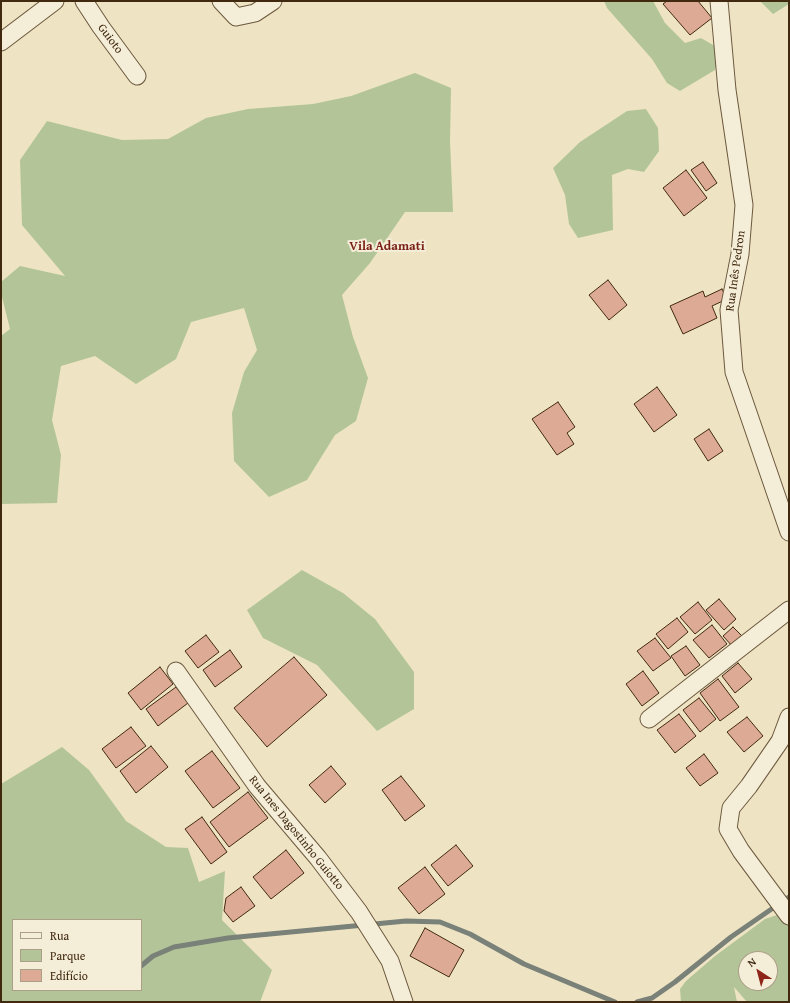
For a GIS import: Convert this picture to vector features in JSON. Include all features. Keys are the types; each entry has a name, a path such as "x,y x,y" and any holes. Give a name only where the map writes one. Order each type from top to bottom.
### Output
{"street":[{"path":"1,42 55,1"},
{"name":"Guioto","path":"84,1 101,28 137,76"},
{"path":"221,1 236,17 255,13 273,1"},
{"name":"Rua Inês Pedron","path":"719,1 727,90 744,205 740,254 729,310 734,372 789,532"},
{"path":"649,719 789,610"},
{"name":"Rua Ines Dagostinho Guiotto","path":"176,671 257,786 318,858 358,912 390,961 404,1002"},
{"path":"788,914 741,851 728,829 732,808 780,741 789,717"}],"green space":[{"path":"604,1 653,1 665,23 685,43 701,38 720,49 715,70 680,91 667,83 652,59 607,8"},
{"path":"760,1 789,1 789,4 773,14"},
{"path":"415,73 451,88 450,141 453,212 405,212 370,263 342,295 353,337 368,378 356,421 335,435 307,480 269,497 234,461 232,413 244,372 257,350 244,308 191,322 176,359 136,384 95,356 61,366 52,420 61,455 57,503 1,504 1,336 10,329 1,293 1,282 20,266 65,276 22,225 20,160 47,121 122,140 168,139 206,118 248,109 313,104 351,96"},
{"path":"646,109 658,128 659,151 644,172 628,169 612,175 613,230 578,238 569,224 565,195 553,168 580,142 627,111"},
{"path":"302,570 343,593 375,619 414,672 414,709 377,731 317,665 263,638 247,610"},
{"path":"62,747 89,770 126,821 166,847 188,848 199,882 225,871 222,920 272,970 260,1002 1,1002 1,784"},
{"path":"780,914 789,925 789,1002 747,1002 734,987 737,1002 681,1002 680,989 686,981 715,956 765,919"}],"building":[{"path":"667,1 698,1 712,18 690,35 663,4"},
{"path":"703,162 717,183 706,191 691,170"},
{"path":"686,170 707,198 684,216 663,188"},
{"path":"608,280 627,305 609,320 589,295"},
{"path":"722,289 727,299 712,306 717,318 683,334 670,306 703,291 705,297"},
{"path":"657,387 677,415 654,432 634,404"},
{"path":"558,402 575,427 567,433 574,444 557,455 532,419"},
{"path":"709,429 723,451 708,461 694,439"},
{"path":"719,599 736,619 724,630 706,610"},
{"path":"698,602 712,620 695,634 680,617"},
{"path":"677,618 688,632 668,649 656,634"},
{"path":"712,625 727,644 709,658 693,640"},
{"path":"733,627 744,638 733,647 723,636"},
{"path":"206,635 219,652 198,668 185,651"},
{"path":"655,638 671,658 653,671 637,651"},
{"path":"686,646 700,665 685,676 671,656"},
{"path":"230,650 242,667 215,687 203,670"},
{"path":"294,657 327,695 267,747 234,708"},
{"path":"738,663 752,679 735,693 722,676"},
{"path":"160,667 173,684 141,710 128,693"},
{"path":"643,671 659,693 642,706 626,684"},
{"path":"718,679 739,707 720,721 700,693"},
{"path":"176,687 188,703 158,726 146,709"},
{"path":"699,698 716,719 700,732 683,710"},
{"path":"679,714 696,736 675,753 657,730"},
{"path":"747,717 763,736 744,752 727,732"},
{"path":"131,727 146,746 116,768 102,749"},
{"path":"151,746 168,767 136,793 120,771"},
{"path":"212,751 240,788 213,808 185,771"},
{"path":"704,754 718,773 700,786 686,768"},
{"path":"331,766 346,784 325,803 309,785"},
{"path":"401,776 425,806 405,821 382,790"},
{"path":"248,792 268,818 229,847 210,822"},
{"path":"202,817 227,852 211,864 185,829"},
{"path":"456,845 473,866 448,886 431,865"},
{"path":"286,850 304,873 271,899 253,877"},
{"path":"425,867 445,894 419,914 398,888"},
{"path":"241,887 255,906 233,922 224,911 226,898"},
{"path":"425,928 464,950 449,977 410,956"}],"waterway":[{"path":"637,1002 652,998 675,982 731,937 789,897"},
{"path":"142,965 153,956 174,947 228,938 406,921 440,922 470,934 524,964 615,1002"}],"district":[{"name":"Vila Adamati","path":"387,247"}]}
